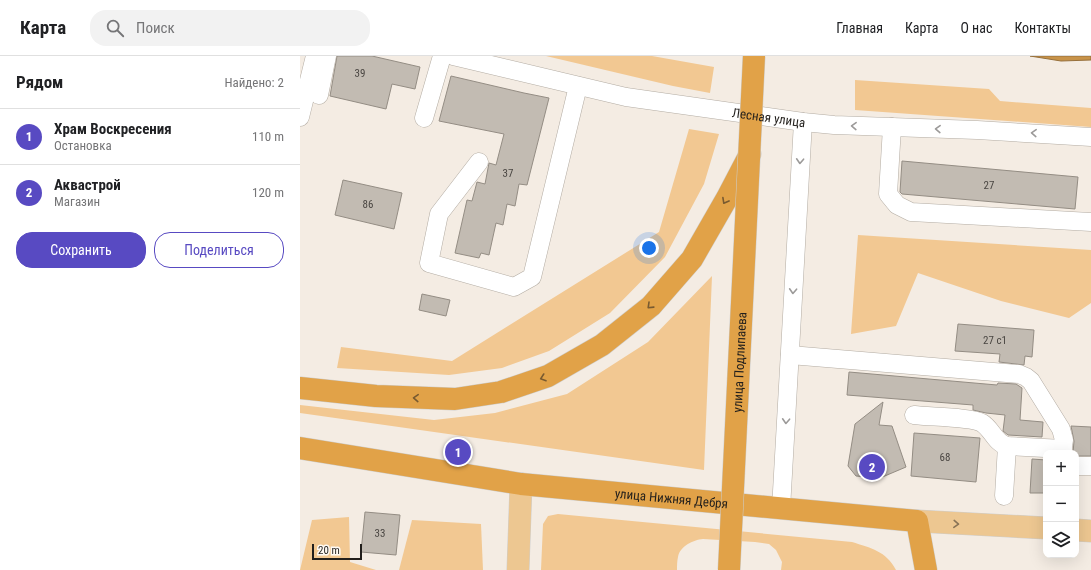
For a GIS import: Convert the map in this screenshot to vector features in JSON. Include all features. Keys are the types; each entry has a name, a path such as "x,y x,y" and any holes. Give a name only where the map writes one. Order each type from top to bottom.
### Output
{"highway":[{"name":"улица Подлипаева","path":"729,570 754,56"},
{"path":"300,388 376,396 455,400 501,392 548,376 602,346 651,306 692,259 750,154"},
{"name":"улица Нижняя Дебря","path":"300,448 521,484 917,522"},
{"path":"917,522 926,570"}],"main road":[{"path":"518,570 521,484"},
{"name":"улица Нижняя Дебря","path":"917,522 1043,528"},
{"path":"1079,530 1091,531"}],"street":[{"path":"300,117 308,91 315,56"},
{"path":"308,91 328,56"},
{"path":"424,118 442,56"},
{"name":"Лесная улица","path":"453,56 626,97 803,122 834,125 977,130 1091,137"},
{"path":"479,162 439,214 429,263 514,287 532,277 578,86"},
{"path":"781,509 803,122"},
{"path":"892,127 888,194 897,205 911,212 1091,222"},
{"path":"790,355 1019,374 1031,381 1061,429 1064,440 1063,450"},
{"path":"914,415 975,420 985,425 998,441 1007,446 1052,450"},
{"path":"1004,496 1007,446"},
{"path":"1079,466 1091,466"}],"shaded area":[{"path":"546,56 652,56 714,67 710,93 673,86"},
{"path":"1030,56 1091,56 1091,60 1061,61"},
{"path":"855,80 989,89 1000,101 1091,108 1091,127 855,110"},
{"path":"689,129 719,134 704,184 665,257 610,313 549,351 502,368 449,375 337,368 341,347 452,361 659,232"},
{"path":"858,235 1091,250 1091,303 1069,318 1001,301 918,273 896,326 851,334"},
{"path":"712,276 704,470 300,413 300,405 434,420 495,413 567,394 648,342"},
{"path":"558,514 852,542 872,548 883,554 888,558 896,570 781,570 782,562 776,550 769,544 703,539 691,542 681,550 679,553 677,570 541,570 543,524 548,516"},
{"path":"349,517 350,562 376,570 300,570 312,520"},
{"path":"412,520 481,524 483,570 399,570"}],"building":[{"path":"337,56 372,56 420,67 415,89 392,84 386,109 330,96"},
{"path":"451,76 549,98 527,185 519,184 515,206 507,204 503,225 496,223 489,255 481,253 479,258 455,253 467,200 472,201 477,182 485,184 489,163 496,165 504,134 439,121"},
{"path":"902,161 1078,177 1075,209 902,194 900,192"},
{"path":"343,180 402,193 394,229 335,215"},
{"path":"422,294 450,300 446,316 419,310"},
{"path":"958,324 1034,330 1032,357 1025,356 1024,365 999,362 1000,354 955,351"},
{"path":"849,372 997,385 998,383 1016,384 1022,388 1020,420 1043,422 1042,437 1008,435 1003,431 1005,415 973,410 973,405 847,395"},
{"path":"883,402 879,425 892,426 906,467 880,478 856,476 848,466 855,424"},
{"path":"1071,426 1091,427 1091,456 1079,456 1079,450 1073,450 1074,441"},
{"path":"914,433 980,438 976,482 911,476"},
{"path":"1032,459 1043,460 1043,493 1030,493"},
{"path":"365,512 400,515 396,555 361,552"}],"place":[{"name":"Храм Воскресения","path":"458,452"},
{"name":"Аквастрой","path":"872,467"}]}
